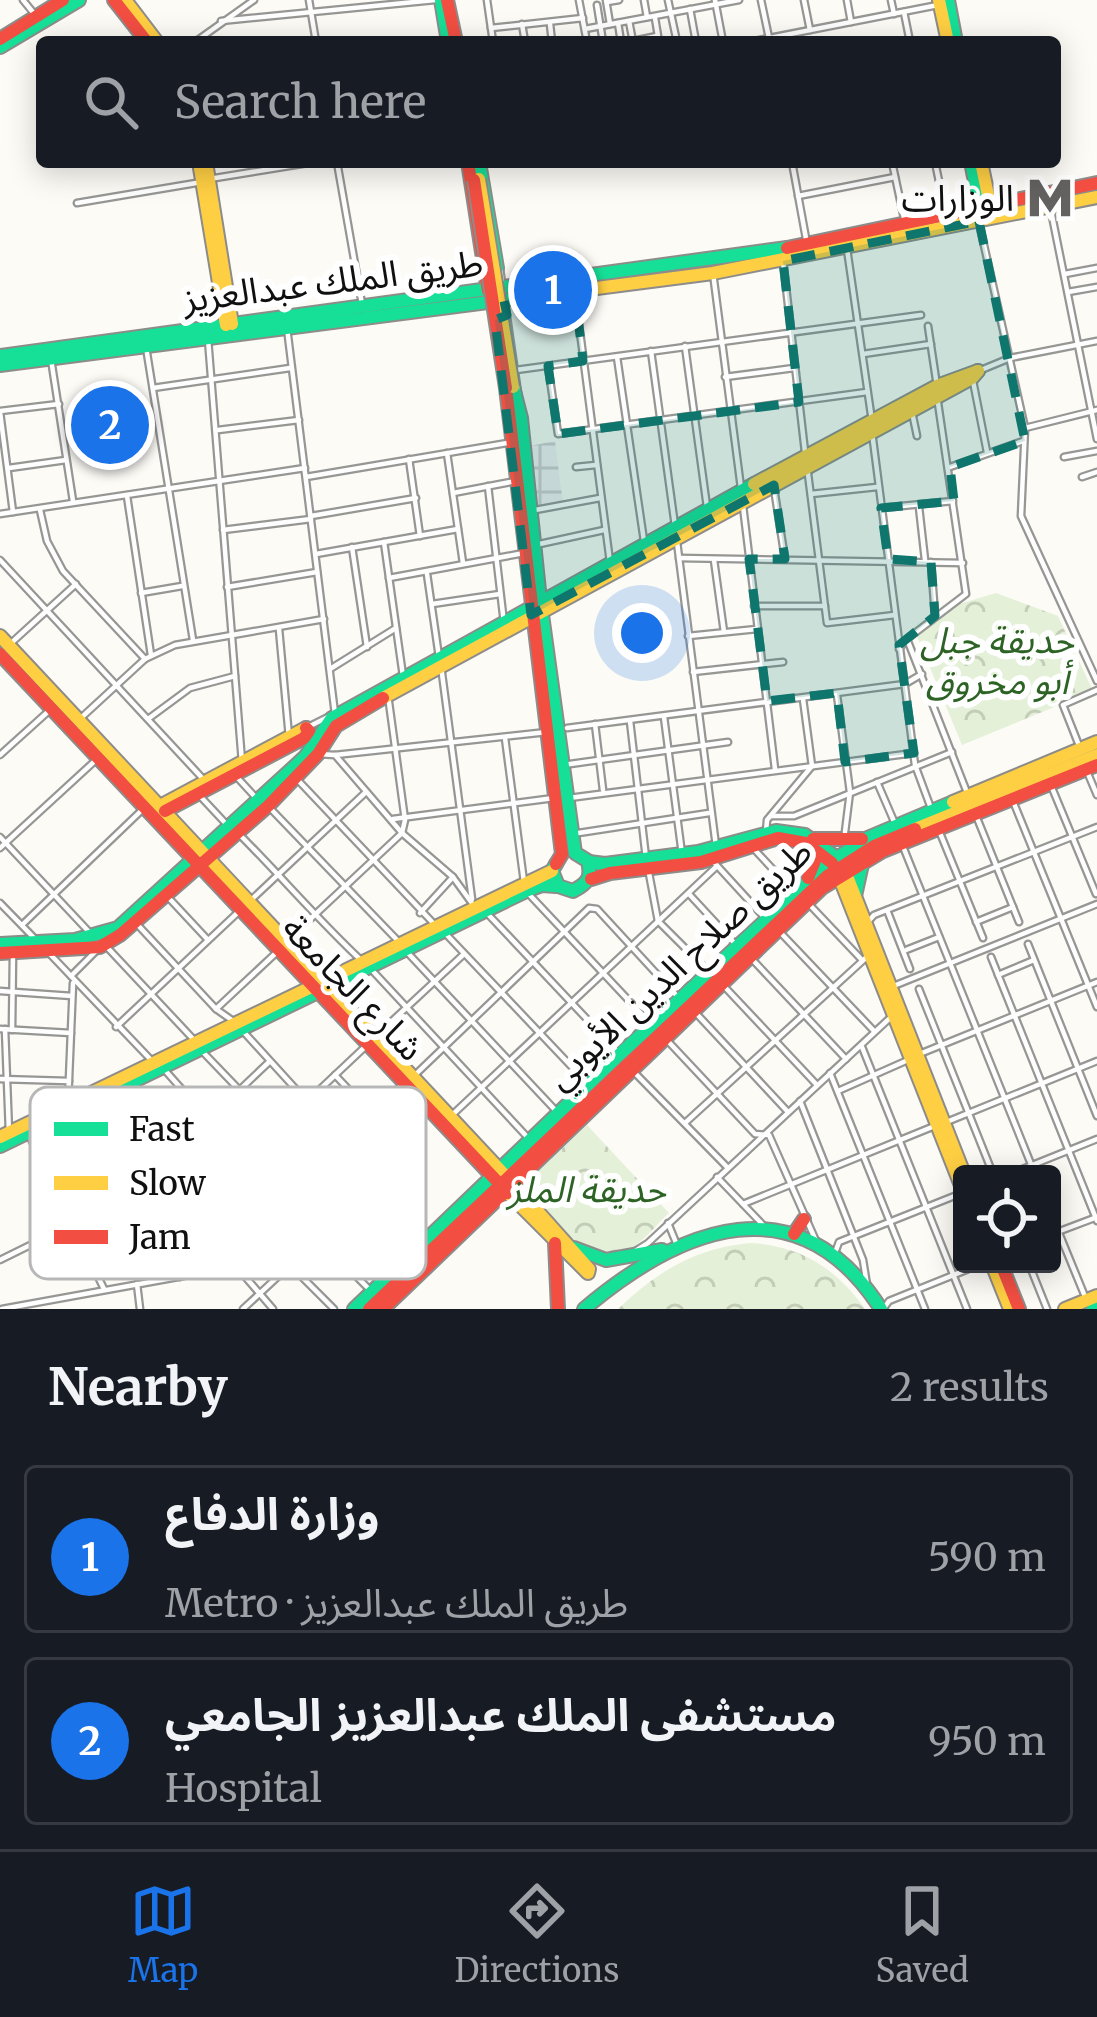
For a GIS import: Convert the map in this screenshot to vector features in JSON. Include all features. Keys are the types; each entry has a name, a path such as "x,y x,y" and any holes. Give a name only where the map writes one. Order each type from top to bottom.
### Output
{"main road":[{"path":"0,43 63,0"},
{"path":"0,43 79,0"},
{"path":"113,0 142,36"},
{"path":"125,0 152,36"},
{"path":"441,0 450,36"},
{"path":"942,2 950,36"},
{"path":"203,168 235,323 243,331 314,324"},
{"path":"474,168 498,296 513,441"},
{"path":"108,1087 440,929 477,905 525,886 552,871 569,854 572,834 562,798 563,765 516,481 509,388 475,168"},
{"path":"974,168 981,184"},
{"path":"981,168 983,211"},
{"path":"479,181 490,269"},
{"name":"طريق الملك عبدالعزيز","path":"0,361 363,307 575,292 713,273 848,249 1097,183"},
{"name":"طريق الملك عبدالعزيز","path":"0,361 51,359 314,324 807,244 946,214 1050,206 1097,197"},
{"path":"500,319 520,418 530,511 529,549"},
{"path":"263,803 315,747 338,713 975,374"},
{"path":"509,388 520,418"},
{"path":"872,426 911,410 937,391"},
{"path":"100,943 295,777 336,726 610,562 676,531 708,509 774,485 806,461"},
{"name":"شارع الجامعة","path":"3,651 143,809 160,813"},
{"name":"شارع الجامعة","path":"3,651 80,719 200,859 415,1087"},
{"path":"160,813 272,750 304,738 309,731 306,728 272,750"},
{"path":"558,729 569,854"},
{"name":"طريق صلاح الدين الأيوبي","path":"426,1245 634,1072 751,957 773,926 865,838 1097,742"},
{"path":"839,867 874,846 1097,754"},
{"name":"طريق صلاح الدين الأيوبي","path":"839,867 1092,767"},
{"path":"525,886 573,891 606,873 682,854 715,857 771,832 810,841 839,867 866,926 953,1165"},
{"path":"569,854 601,865 647,863 715,857 778,838 841,842 865,838"},
{"path":"426,1255 563,1119 807,892 815,861 810,841"},
{"path":"7,953 100,943 166,896 200,859"},
{"path":"864,860 852,897 866,957 914,1057"},
{"path":"588,861 589,880"},
{"path":"552,871 558,886"},
{"path":"807,892 835,888 852,897"},
{"name":"شارع الجامعة","path":"244,904 265,939 282,947"},
{"name":"طريق صلاح الدين الأيوبي","path":"426,1264 504,1182 532,1142 563,1119 620,1054 738,947 773,926"},
{"path":"265,939 286,951 376,1045 396,1058"},
{"path":"0,944 43,947"},
{"name":"شارع الجامعة","path":"372,1041 396,1058 416,1087"},
{"path":"125,1087 158,1065"},
{"name":"شارع الجامعة","path":"426,1096 504,1182"},
{"name":"شارع الجامعة","path":"426,1099 559,1240"},
{"path":"940,1124 960,1165"},
{"path":"0,1147 28,1133"},
{"path":"741,1227 747,1222 746,1208"},
{"path":"794,1234 804,1219"},
{"path":"559,1240 587,1257 619,1260 709,1232 765,1228 837,1248 857,1264 883,1305"},
{"path":"558,1309 559,1240"},
{"path":"584,1309 676,1246"},
{"path":"1001,1273 1015,1309"},
{"name":"طريق صلاح الدين الأيوبي","path":"354,1309 386,1279"},
{"path":"368,1309 401,1279"},
{"name":"طريق صلاح الدين الأيوبي","path":"383,1309 412,1279"},
{"path":"1065,1309 1093,1303"}],"street":[{"path":"23,0 35,16"},
{"path":"202,36 254,0"},
{"path":"309,0 315,36"},
{"path":"330,0 332,10"},
{"path":"352,0 353,8"},
{"path":"221,21 441,0"},
{"path":"487,0 492,36"},
{"path":"579,0 586,36"},
{"path":"619,0 606,1 619,36"},
{"path":"644,0 658,36"},
{"path":"668,0 676,36"},
{"path":"681,0 694,36"},
{"path":"585,29 702,3 739,0"},
{"path":"761,0 769,36"},
{"path":"804,0 810,30"},
{"path":"847,0 851,22"},
{"path":"891,0 894,14"},
{"path":"715,2 722,36"},
{"path":"779,36 942,2"},
{"path":"597,5 602,36"},
{"path":"904,12 909,36"},
{"path":"491,28 583,18"},
{"path":"549,21 552,36"},
{"path":"629,21 632,36"},
{"path":"521,24 524,36"},
{"path":"76,203 278,168"},
{"path":"338,168 363,307"},
{"path":"793,168 807,244"},
{"path":"893,168 905,223"},
{"path":"936,168 946,214"},
{"path":"798,196 895,177"},
{"path":"479,181 516,370 520,418"},
{"path":"1050,206 1097,439"},
{"path":"983,211 1025,428 1022,516 1097,681"},
{"path":"848,249 915,765 932,811"},
{"path":"783,261 827,623 895,615"},
{"path":"1065,274 1097,268"},
{"path":"713,273 776,769"},
{"path":"1068,292 1097,286"},
{"path":"575,292 610,562"},
{"path":"516,370 921,315"},
{"path":"899,649 966,594 928,326"},
{"path":"287,328 338,713 306,728"},
{"path":"208,339 218,430 238,768 263,803 563,1119"},
{"path":"987,452 975,374 1010,358 1097,341"},
{"path":"863,354 931,344"},
{"path":"146,346 193,640"},
{"path":"685,346 708,509"},
{"path":"652,351 715,857 773,926 875,1032"},
{"path":"617,357 644,543"},
{"path":"51,359 73,502"},
{"path":"548,365 558,434 867,392"},
{"path":"153,388 292,368"},
{"path":"725,377 794,368"},
{"path":"14,512 0,412 59,404"},
{"path":"911,410 916,436"},
{"path":"1025,428 1095,411"},
{"path":"218,430 299,420"},
{"path":"306,477 513,441"},
{"path":"950,467 1025,441"},
{"path":"1064,457 1097,451"},
{"path":"447,453 464,563"},
{"path":"409,459 420,536"},
{"path":"9,468 66,460"},
{"path":"576,467 596,465"},
{"path":"0,514 305,467"},
{"path":"1082,477 1097,472"},
{"path":"453,493 516,481"},
{"path":"774,485 784,559"},
{"path":"488,486 504,623"},
{"path":"812,494 878,486"},
{"path":"127,496 148,657"},
{"path":"223,530 416,498"},
{"path":"530,511 600,498"},
{"path":"881,508 954,500"},
{"path":"919,507 935,616"},
{"path":"40,508 53,556 148,657"},
{"path":"316,554 458,529"},
{"path":"389,578 604,530"},
{"path":"384,542 403,676"},
{"path":"352,548 367,647"},
{"path":"679,558 963,563"},
{"path":"714,559 724,632"},
{"path":"0,560 148,719 233,830 532,1142"},
{"path":"227,587 318,572"},
{"path":"427,572 477,905"},
{"path":"3,651 76,584"},
{"path":"141,593 184,586"},
{"path":"432,604 500,594"},
{"path":"754,606 825,606"},
{"path":"80,719 148,657 193,640 324,619"},
{"path":"278,628 289,737"},
{"path":"330,669 397,628"},
{"path":"688,636 758,628"},
{"path":"907,639 968,796"},
{"path":"693,672 782,662"},
{"path":"318,754 505,738 905,684 922,674"},
{"path":"148,719 190,688 235,676"},
{"path":"1079,748 1063,704 1097,690"},
{"path":"837,694 850,792 844,832"},
{"path":"216,1009 402,833 405,820 388,695"},
{"path":"771,832 771,816 812,766 803,698"},
{"path":"0,755 51,709"},
{"path":"664,714 682,854"},
{"path":"629,719 658,921 710,973"},
{"path":"595,724 603,792"},
{"path":"505,738 525,886 653,1026"},
{"path":"563,765 728,742"},
{"path":"771,816 794,816 952,752"},
{"path":"393,820 914,753"},
{"path":"334,755 402,833 453,878 620,1054"},
{"path":"3,846 97,759"},
{"path":"1092,767 1097,795"},
{"path":"295,777 371,862 590,1086"},
{"path":"876,780 896,826"},
{"path":"1050,783 1096,894"},
{"path":"116,1028 366,792"},
{"path":"1012,799 1097,1007"},
{"path":"22,925 143,809"},
{"path":"572,834 710,813"},
{"path":"975,814 1019,922"},
{"path":"866,926 870,918 887,910 1097,827"},
{"path":"938,828 983,938"},
{"path":"0,837 3,846 235,1087"},
{"path":"902,844 1032,1165 1097,1139"},
{"path":"685,1123 866,957 807,892 751,846"},
{"path":"450,1117 688,894 715,857"},
{"path":"420,913 453,878"},
{"path":"688,894 738,947"},
{"path":"166,896 208,940"},
{"path":"890,987 1097,904"},
{"path":"1,905 178,1087"},
{"path":"400,1087 593,907 681,1000"},
{"path":"976,922 1013,907"},
{"path":"887,910 910,969"},
{"path":"135,922 216,1009 239,1026 291,1087"},
{"path":"904,951 939,937"},
{"path":"69,1087 72,980 100,943"},
{"path":"1028,944 1097,1116"},
{"path":"4,1135 6,1029 13,991 7,953"},
{"path":"323,1087 464,954"},
{"path":"751,957 846,1058"},
{"path":"991,957 1097,1218 1061,1231"},
{"path":"998,975 1034,960"},
{"path":"838,1091 1097,982"},
{"path":"722,984 817,1085"},
{"path":"919,989 989,1165"},
{"path":"0,991 72,996"},
{"path":"693,1011 788,1112"},
{"path":"619,1260 644,1246 893,1015"},
{"path":"6,1029 71,1033"},
{"path":"665,1038 755,1135 767,1133 819,1245"},
{"path":"861,1045 967,1309"},
{"path":"746,1208 790,1185 1097,1061"},
{"path":"243,1087 268,1062"},
{"path":"634,1072 728,1168"},
{"path":"830,1073 925,1309"},
{"path":"335,1075 346,1087"},
{"path":"3,1079 69,1081"},
{"path":"800,1101 854,1236 857,1264"},
{"path":"28,1133 30,1137"},
{"path":"717,1177 765,1228"},
{"path":"837,1248 854,1236 953,1195"},
{"path":"668,1223 676,1246"},
{"path":"1061,1244 1093,1303"},
{"path":"0,1260 30,1245"},
{"path":"883,1305 958,1273"},
{"path":"1033,1273 1047,1309"},
{"path":"99,1279 104,1289"},
{"path":"2,1309 168,1279"},
{"path":"245,1279 273,1309"},
{"path":"243,1309 277,1279"},
{"path":"303,1279 334,1309"},
{"path":"359,1279 372,1292"},
{"path":"137,1284 140,1309"}],"highlighted area":[{"path":"979,221 1025,441 950,467 954,501 881,508 888,559 931,562 935,616 899,645 914,753 845,762 837,693 767,701 749,559 785,559 774,485 531,615 495,320 507,315 504,301 575,292 583,361 548,366 558,434 799,402 783,261"}],"shaded area":[{"path":"555,441 563,504 537,507 530,446"}],"green space":[{"name":"حديقة جبل أبو مخروق","path":"996,593 1058,616 1093,691 962,745 917,636 959,604"},
{"name":"حديقة الملز","path":"587,1125 669,1213 637,1244 610,1256 596,1254 570,1237 528,1187 528,1181"},
{"path":"751,1243 786,1249 816,1262 865,1309 618,1309 678,1264 712,1250"}],"traffic: fast":[{"path":"0,47 79,0"},
{"path":"441,0 447,36"},
{"path":"948,0 955,36"},
{"path":"480,168 497,268"},
{"path":"972,168 980,207"},
{"path":"0,356 787,248"},
{"path":"0,365 527,297"},
{"path":"513,387 521,418 575,853 588,861 588,879 573,891 558,886 552,871 556,864"},
{"path":"0,944 75,940 118,928 305,757 332,718 754,484"},
{"path":"426,1240 824,867 865,839 953,802"},
{"path":"589,862 698,852 776,831 805,835 837,858"},
{"path":"855,896 862,864"},
{"path":"122,1087 526,891 556,886"},
{"path":"0,1146 30,1131"},
{"path":"452,1227 475,1204"},
{"path":"584,1309 660,1256 699,1239 738,1230 776,1231 813,1243 848,1269 881,1309"},
{"path":"574,1248 606,1260 662,1250"},
{"path":"354,1309 385,1279"},
{"path":"1093,1309 1097,1307"}],"traffic: slow":[{"path":"125,0 152,36"},
{"path":"939,0 947,36"},
{"path":"200,168 226,325"},
{"path":"207,168 232,324"},
{"path":"982,168 990,205"},
{"path":"479,179 513,387"},
{"path":"527,297 713,273 1097,197"},
{"path":"754,484 937,386 978,371"},
{"path":"383,698 978,371"},
{"path":"0,636 422,1087"},
{"path":"160,806 306,728"},
{"path":"953,802 1097,742"},
{"path":"915,829 1097,755"},
{"path":"104,1087 552,871"},
{"path":"845,871 960,1165"},
{"path":"839,876 953,1165"},
{"path":"426,1091 515,1186"},
{"path":"0,1137 30,1123"},
{"path":"508,1193 588,1273 515,1186"},
{"path":"996,1273 1010,1309"},
{"path":"1065,1309 1097,1296"}],"traffic: jam":[{"path":"0,39 63,0"},
{"path":"114,0 142,36"},
{"path":"447,0 455,36"},
{"path":"469,168 488,291"},
{"path":"474,180 506,388"},
{"path":"787,248 1097,183"},
{"path":"506,388 562,854 556,864"},
{"path":"0,654 408,1087"},
{"path":"0,953 100,947 120,935 268,806 318,754 336,726 383,698"},
{"path":"165,811 304,738 306,728"},
{"path":"426,1268 822,888 883,851 1097,765"},
{"path":"426,1255 827,876 874,846 915,829"},
{"path":"591,879 701,862 778,838 806,843 832,863"},
{"path":"813,839 862,839"},
{"path":"806,843 815,861 808,878"},
{"path":"426,1106 508,1193"},
{"path":"794,1234 804,1219"},
{"path":"555,1243 558,1309"},
{"path":"1005,1273 1019,1309"},
{"path":"369,1309 401,1279"},
{"path":"383,1309 414,1279"}],"place":[{"name":"الوزارات","path":"1050,198"},
{"name":"وزارة الدفاع","path":"553,290"},
{"name":"مستشفى الملك عبدالعزيز الجامعي","path":"110,425"}]}
